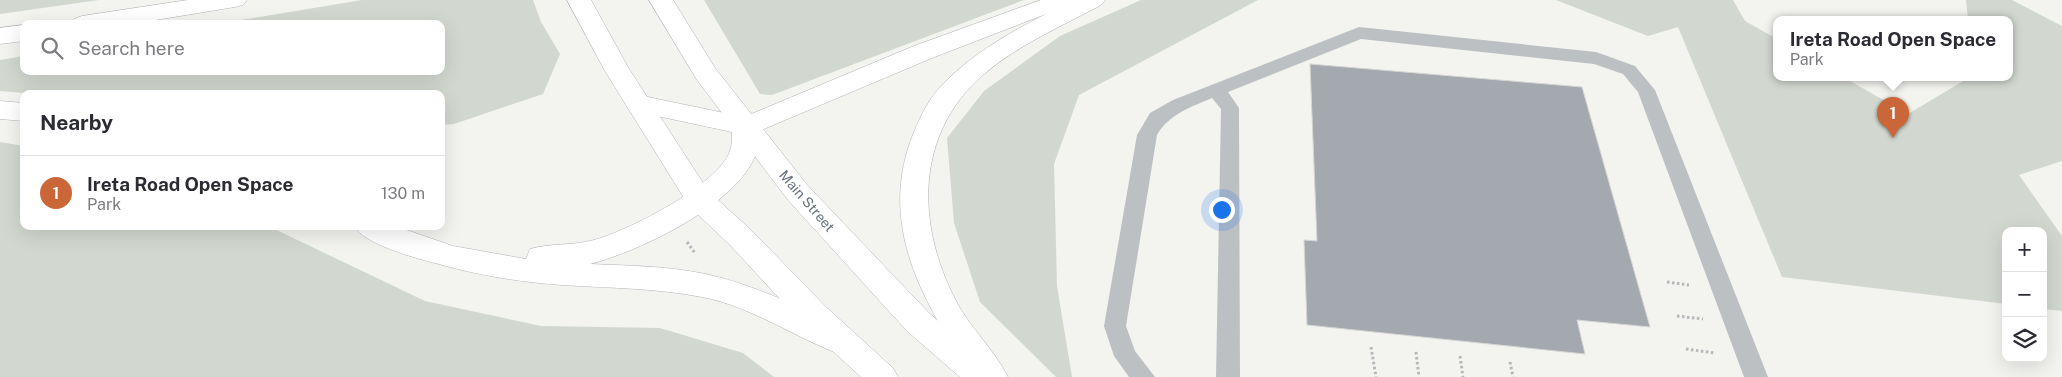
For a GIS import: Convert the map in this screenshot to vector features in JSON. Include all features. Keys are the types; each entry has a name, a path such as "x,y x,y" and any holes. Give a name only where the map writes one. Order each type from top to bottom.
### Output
{"main road":[{"path":"108,20 235,0"},
{"path":"579,0 617,71 699,199 740,237 815,316 882,377"},
{"name":"Main Street","path":"661,0 706,74 798,193 918,322 982,377"},
{"path":"638,104 746,126 923,52 1064,0"},
{"path":"992,377 941,303 924,263 913,188 915,164 920,143 931,120 954,87 974,68 1017,41 1093,0"},
{"path":"0,36 20,34"},
{"path":"0,110 20,112"},
{"path":"449,255 555,257 580,255 611,246 654,227 699,199 728,177 744,154 746,126"},
{"path":"377,230 416,248 492,266 542,272 635,277 722,289 757,299 845,343"}],"lane":[{"path":"1142,377 1125,356 1115,326 1147,135 1157,118 1180,104 1359,33 1596,58 1629,70 1646,90 1756,377"},
{"path":"1216,90 1230,108 1228,377"}],"path":[{"path":"683,236 699,258"},
{"path":"1371,347 1376,377"},
{"path":"1416,352 1419,377"},
{"path":"1460,356 1463,377"},
{"path":"1510,362 1513,377"}],"shaded area":[{"path":"0,0 99,0 0,14"},
{"path":"362,0 533,0 541,22 560,54 543,94 454,124 445,125 445,90 20,90 20,93 0,91 0,60 20,57 20,75 445,75 445,20 241,20"},
{"path":"704,0 1024,0 772,95 760,94"},
{"path":"1141,0 1258,0 1079,95 1054,164 1057,286 1072,377 1056,377 980,302 954,223 947,138 984,91 1060,36"},
{"path":"1556,0 1733,0 1745,21 1773,37 1773,81 1850,81 1908,114 1963,81 2013,81 2013,16 1968,16 1966,0 2012,0 2062,26 2062,161 2019,175 2062,236 2062,311 2047,309 2047,227 2002,227 2002,304 1782,277 1678,27 1648,36"},
{"path":"0,142 20,145 20,230 276,230 425,301 541,326 660,328 743,353 774,377 0,377"}],"building":[{"path":"1310,64 1582,87 1650,327 1577,320 1585,354 1307,325 1304,240 1317,241"}],"place":[{"name":"Ireta Road Open Space","path":"1893,138"}]}
